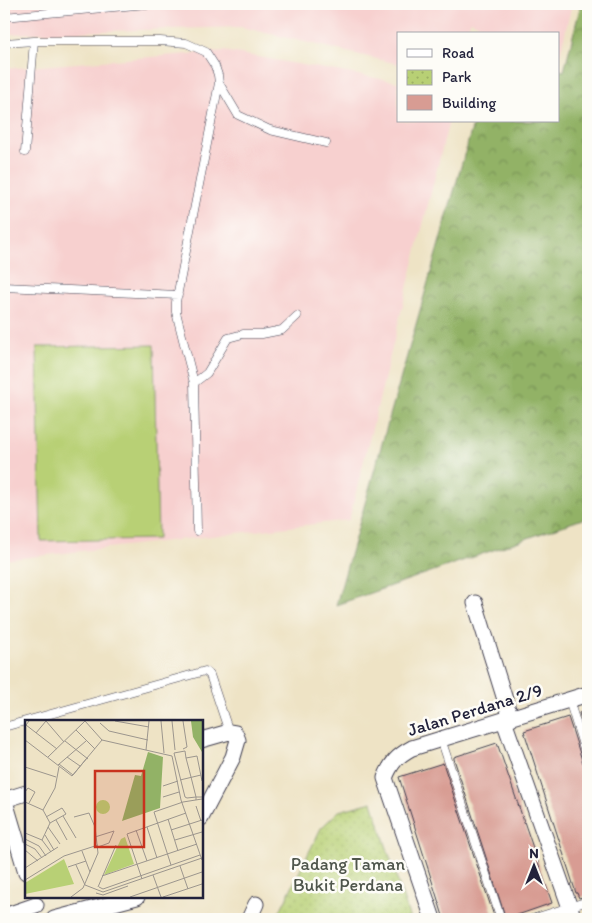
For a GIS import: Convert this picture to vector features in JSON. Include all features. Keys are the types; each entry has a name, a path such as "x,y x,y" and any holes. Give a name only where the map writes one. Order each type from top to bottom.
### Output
{"street":[{"path":"475,603 507,720 572,913"},
{"name":"Jalan Perdana 2/9","path":"433,919 385,778 391,764 399,755 412,748 588,694"},
{"path":"202,740 229,732 235,733 238,740 233,756 203,811"},
{"path":"25,794 4,799 25,864"},
{"path":"54,919 133,898"},
{"path":"249,919 256,904"},
{"path":"4,916 36,907"}],"lane":[{"path":"4,17 147,4"},
{"path":"25,152 34,41"},
{"path":"4,43 34,41 160,41 186,43 206,52 215,66 219,83 176,312 194,383 197,531"},
{"path":"219,83 238,115 270,130 326,143"},
{"path":"4,287 178,295"},
{"path":"194,383 207,373 228,338 243,334 262,334 282,330 297,316"},
{"path":"29,720 205,670 210,675 229,732"},
{"path":"569,700 588,761"},
{"path":"4,727 25,721"},
{"path":"441,739 501,919"},
{"path":"532,919 572,913 588,901"}],"shaded area":[{"path":"4,4 572,4 560,55 560,32 496,32 471,21 465,32 397,32 397,64 241,27 4,34"},
{"path":"224,51 397,82 397,122 449,122 349,520 4,560 4,69"}],"green space":[{"path":"581,4 588,4 588,517 336,605 474,122 560,122 560,70 564,71"},
{"path":"154,345 158,539 41,541 37,347"},
{"name":"Padang Taman Bukit Perdana","path":"372,802 410,919 276,919 321,828 339,811"}],"building":[{"path":"588,710 588,743 579,713"},
{"path":"568,717 583,763 588,766 588,895 579,898 524,731"},
{"path":"497,743 552,903 506,919 454,759 454,757"},
{"path":"443,763 495,919 444,919 399,777"}]}
